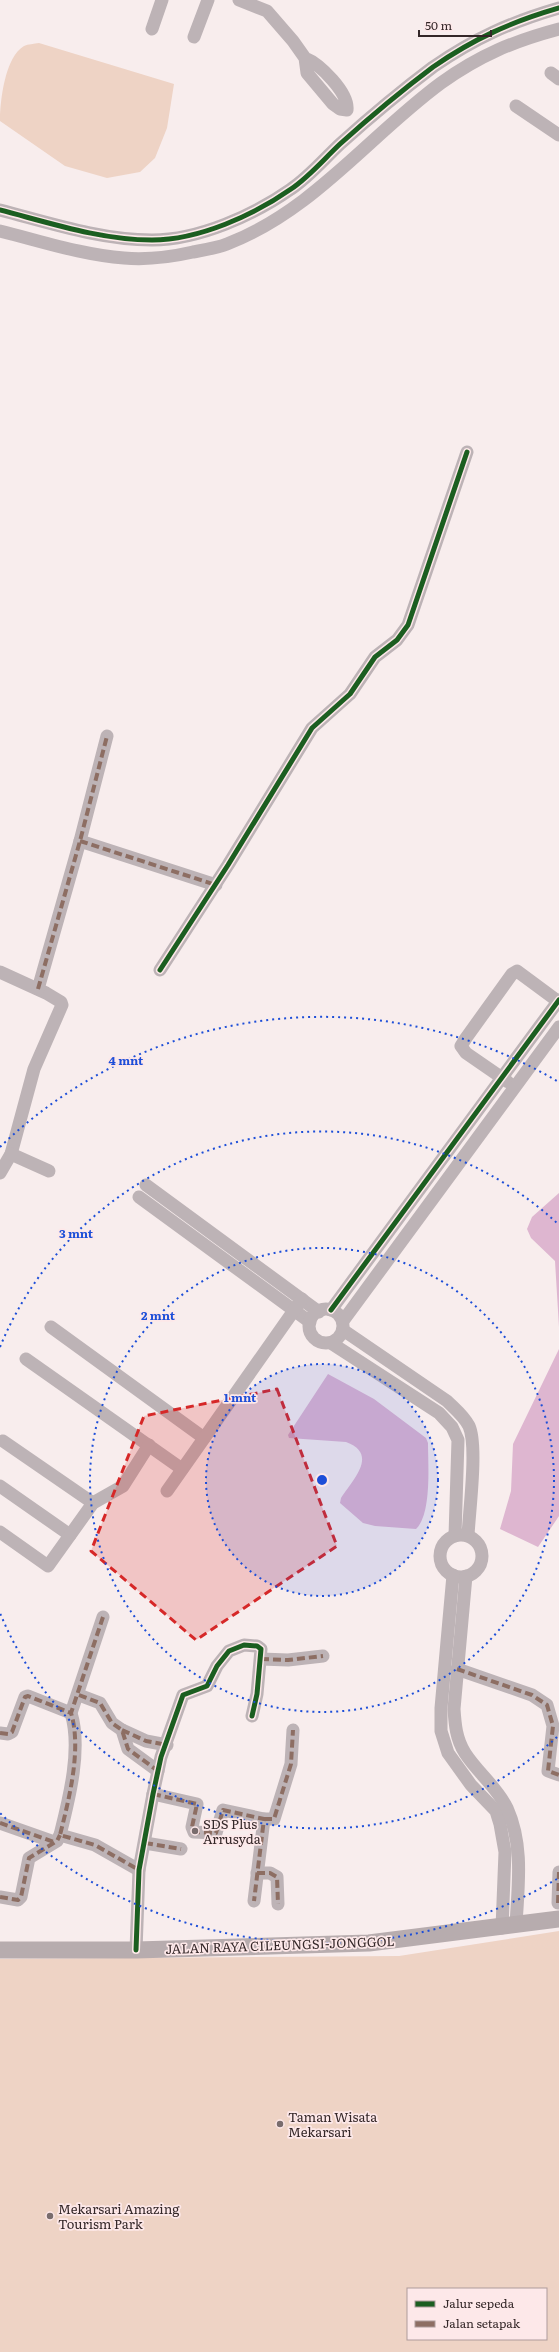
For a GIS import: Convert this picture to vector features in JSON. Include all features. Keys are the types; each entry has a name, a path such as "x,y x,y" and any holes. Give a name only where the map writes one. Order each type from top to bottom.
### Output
{"main road":[{"name":"JALAN RAYA CILEUNGSI-JONGGOL","path":"0,1950 136,1950 370,1943 509,1927 558,1911"}],"street":[{"path":"152,29 162,0"},
{"path":"194,37 208,0"},
{"path":"239,0 267,11 293,41 305,58 317,64 343,93 348,102 347,110 361,125"},
{"path":"0,210 106,236 154,240 196,233 226,225 292,189 361,125 433,68 478,38 513,22 559,8"},
{"path":"513,22 519,40"},
{"path":"0,231 87,253 125,258 173,256 226,245 274,222 321,188 380,132 442,82 484,56 519,40 559,30"},
{"path":"516,106 558,133"},
{"path":"292,189 301,203"},
{"path":"160,970 216,885 312,728 350,694 375,657 397,640 408,625 467,452"},
{"path":"38,989 80,841 107,736"},
{"path":"80,841 216,885"},
{"path":"515,1088 502,1078 466,1053 461,1046 507,980 517,971 559,1001 502,1078 325,1311 314,1314 310,1322 310,1331 314,1338 322,1343 330,1343 339,1338 343,1326 515,1088 559,1027"},
{"path":"0,972 38,989 61,1002 61,1007 34,1069 11,1154 0,1173"},
{"path":"11,1154 49,1171"},
{"path":"146,1185 302,1299 325,1311 338,1314 343,1326 447,1401 461,1414 470,1427 473,1443 461,1536"},
{"path":"139,1197 310,1322"},
{"path":"167,1491 302,1299"},
{"path":"51,1327 204,1438"},
{"path":"330,1343 440,1413 452,1427 458,1440 461,1536"},
{"path":"26,1359 182,1469"},
{"path":"3,1440 93,1503"},
{"path":"0,1532 48,1566 93,1503 123,1486 149,1445"},
{"path":"0,1486 70,1535"},
{"path":"461,1536 478,1544 482,1557 477,1569 460,1576 445,1570 440,1560 441,1550 446,1541 461,1536"},
{"path":"460,1576 455,1728 464,1752 488,1779 507,1808 518,1844 509,1927"},
{"path":"460,1576 441,1708 441,1731 448,1753 471,1785 496,1811 505,1852 509,1927"},
{"path":"0,1897 18,1900 21,1897 29,1858 57,1839 75,1767 75,1729 71,1713 79,1695 81,1682 103,1617"},
{"path":"136,1950 139,1870 153,1794 158,1771 184,1695 206,1686 217,1666 229,1651 244,1645 257,1646 261,1649 262,1659 252,1716"},
{"path":"262,1659 288,1660 324,1656"},
{"path":"457,1669 532,1695 547,1705 553,1726 548,1771 559,1775"},
{"path":"79,1695 100,1702 112,1723 122,1730 146,1741 167,1744"},
{"path":"0,1733 8,1734 12,1732 22,1702 25,1697 28,1696 71,1713"},
{"path":"122,1730 128,1749 158,1771"},
{"path":"153,1794 197,1804 192,1826 194,1832 216,1833 223,1810 273,1820 275,1818 288,1778 291,1764 293,1730"},
{"path":"254,1900 256,1873 264,1819"},
{"path":"0,1823 57,1839 95,1845 139,1870"},
{"path":"145,1843 181,1849"},
{"path":"558,1911 559,1872"},
{"path":"256,1873 270,1873 277,1877 278,1904"}],"highlighted area":[{"path":"277,1389 337,1546 196,1640 91,1551 144,1416"}],"shaded area":[{"path":"39,43 174,84 167,128 155,158 140,172 107,178 65,166 0,121 1,102 5,80 12,60 24,46"},
{"path":"559,1193 559,1327 555,1261 531,1238 527,1229 532,1217"},
{"path":"559,1349 559,1516 538,1547 500,1529 511,1491 513,1444"},
{"path":"328,1374 374,1399 426,1438 428,1443 427,1501 425,1512 416,1529 375,1526 363,1523 340,1503 341,1498 357,1476 360,1468 362,1460 361,1453 356,1447 346,1442 289,1438 288,1435"},
{"name":"Taman Wisata Mekarsari","path":"559,1931 559,2352 0,2352 0,1959 399,1956"}],"marked path":[{"path":"38,989 80,841 107,736"},
{"path":"80,841 216,885"},
{"path":"103,1617 71,1713 74,1727 75,1758 67,1806 60,1835 95,1845 139,1870"},
{"path":"261,1659 288,1660 323,1656"},
{"path":"457,1669 532,1695 547,1705 553,1726 548,1771 559,1775"},
{"path":"79,1695 100,1703 112,1723 122,1730 128,1749 158,1771"},
{"path":"0,1733 8,1734 12,1732 25,1697 28,1696 71,1713"},
{"path":"122,1730 146,1741 167,1745"},
{"path":"264,1819 274,1819 291,1764 293,1730"},
{"path":"153,1794 197,1804 192,1827 194,1832 216,1833 223,1810 264,1819 254,1901"},
{"path":"0,1823 54,1842"},
{"path":"0,1897 18,1900 21,1897 29,1858 57,1841 60,1835"},
{"path":"145,1843 181,1849"},
{"path":"558,1903 559,1872"},
{"path":"257,1873 270,1873 277,1877 278,1904"}],"cycle path":[{"path":"0,210 76,230 133,239 170,239 207,231 243,217 276,199 298,184 374,114 433,67 479,39 509,25 559,8"},
{"path":"160,970 228,865 312,728 350,694 375,657 397,640 408,625 467,452"},
{"path":"331,1310 559,1000"},
{"path":"136,1950 139,1870 161,1757 183,1695 207,1686 217,1666 229,1651 244,1645 257,1646 261,1649 257,1694 252,1716"}],"place":[{"name":"SDS Plus Arrusyda","path":"195,1831"},
{"name":"Taman Wisata Mekarsari","path":"280,2124"},
{"name":"Mekarsari Amazing Tourism Park","path":"50,2216"}]}
